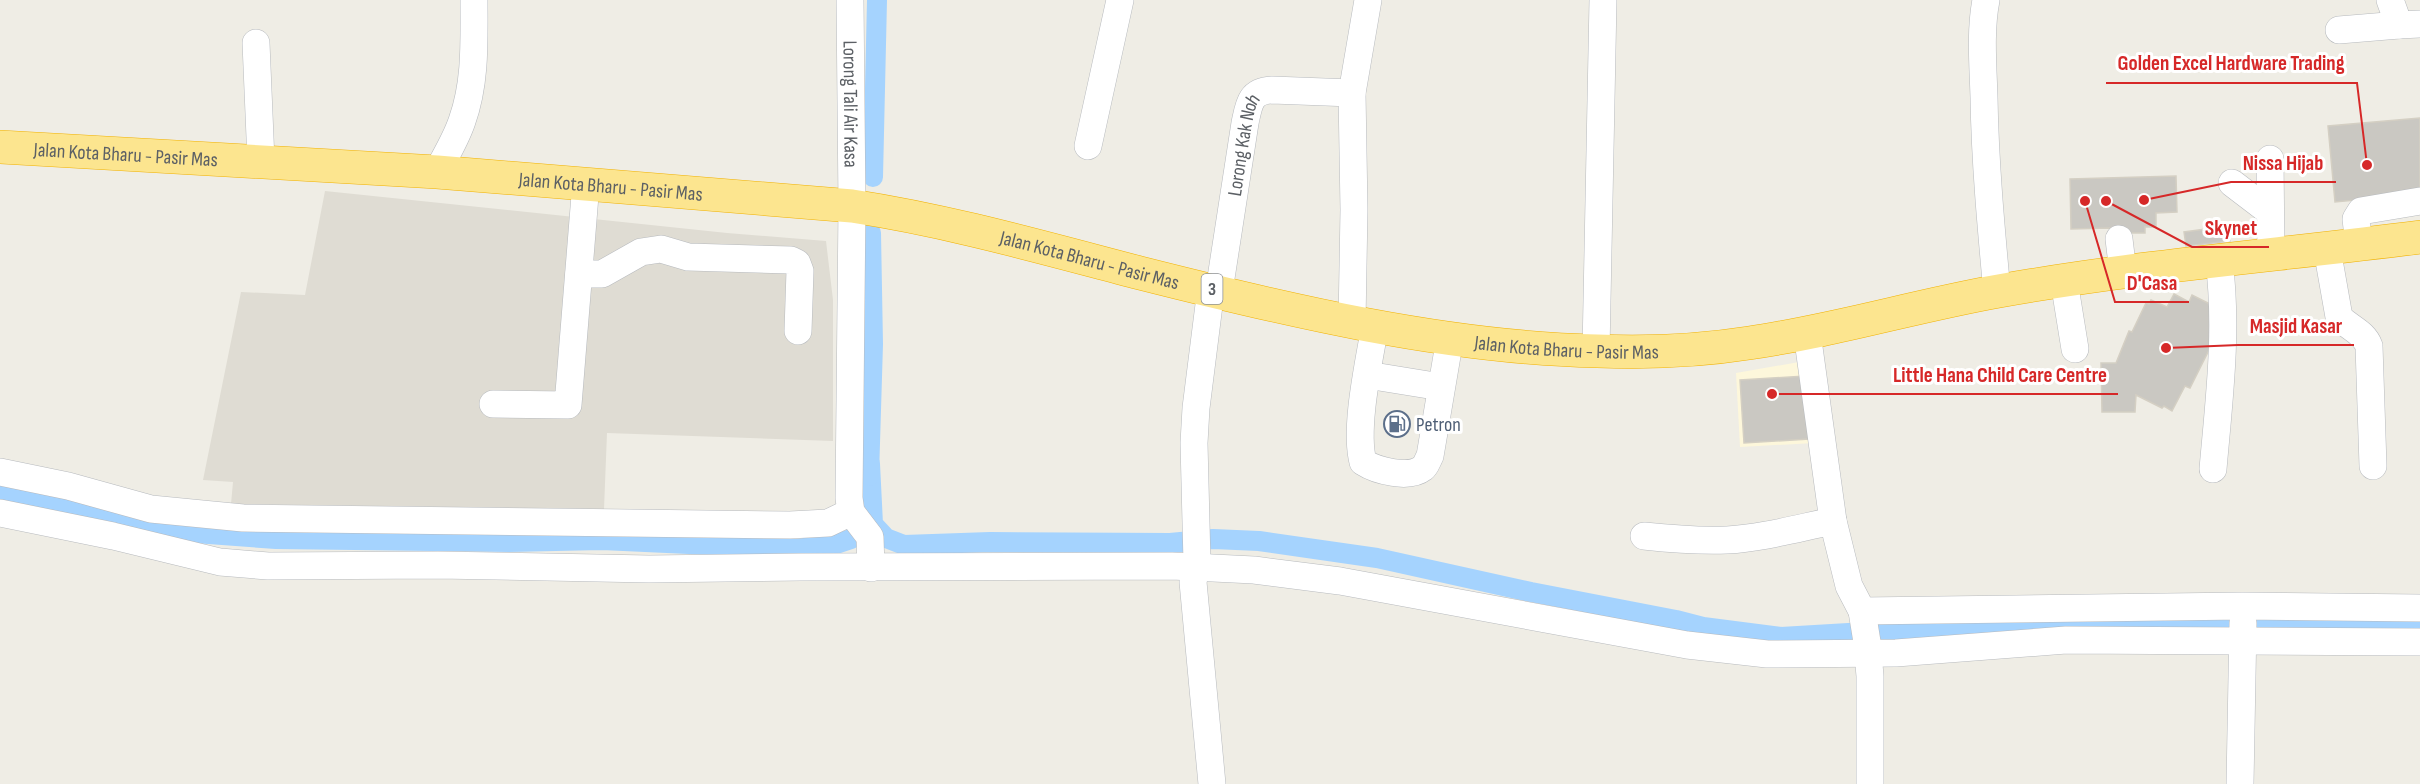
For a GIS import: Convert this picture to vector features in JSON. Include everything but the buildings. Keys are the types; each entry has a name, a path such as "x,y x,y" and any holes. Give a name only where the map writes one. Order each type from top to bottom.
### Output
{"highway":[{"name":"Jalan Kota Bharu - Pasir Mas","path":"0,147 437,172 852,206 913,215 964,226 1215,290 1363,324 1529,348 1596,351 1672,352 1746,344 1997,292 2064,281 2420,237"}],"street":[{"path":"437,172 462,122 470,90 474,61 474,0"},
{"name":"Lorong Tali Air Kasa","path":"850,0 852,206 849,498 851,512"},
{"path":"1088,146 1120,0"},
{"path":"1368,0 1352,93 1354,201 1366,375 1359,447 1363,462 1374,469 1410,473 1424,468 1430,456 1450,338"},
{"path":"1596,351 1603,0"},
{"path":"1986,0 1982,62 1986,179 1997,292"},
{"path":"2339,30 2403,16"},
{"path":"256,43 261,161"},
{"name":"Lorong Kak Noh","path":"1212,784 1193,582 1197,552 1194,443 1202,346 1215,290 1248,106 1261,90 1352,93"},
{"path":"2271,159 2271,255"},
{"path":"493,404 568,405 586,183"},
{"path":"2232,183 2270,212"},
{"path":"2359,245 2356,219 2361,211 2420,201"},
{"path":"2119,239 2123,272"},
{"path":"579,274 602,274 641,252 662,249 688,257 791,260 797,263 800,271 798,331"},
{"path":"2327,249 2339,317 2366,337 2369,346 2373,466"},
{"path":"2213,469 2221,353 2222,279 2219,261"},
{"path":"2064,281 2074,349"},
{"path":"1807,333 1833,521 1850,586 1866,631 1870,784"},
{"path":"1366,375 1441,387"},
{"path":"0,472 68,486 151,509 243,518 790,525 828,523 851,512 871,554"},
{"path":"0,513 238,564 649,569 871,554 1197,552 1254,570 1340,580 1524,616 1728,651 1825,655 1866,631 2243,624 2420,642"},
{"path":"1644,537 1729,540 1764,536 1833,521"},
{"path":"1866,631 2066,640 2420,609"},
{"path":"2240,784 2243,624"}],"shaded area":[{"path":"325,191 727,233 826,241 833,300 833,441 607,433 604,509 231,504 233,482 203,480 241,292 305,295"},
{"path":"1805,361 1815,443 1740,447 1736,373"}],"waterway":[{"path":"873,177 877,0"},
{"path":"869,476 873,344 871,233"},
{"path":"870,464 873,524 886,538 904,545 990,542 1170,543 1213,539 1259,541 1377,558 1703,627 1781,637 2034,622 2420,624"},
{"path":"0,490 195,533 276,539 509,542 602,540 797,549 836,544 851,539 860,530"}],"place":[{"name":"Golden Excel Hardware Trading","path":"2367,165"},
{"name":"Nissa Hijab","path":"2144,200"},
{"name":"D'Casa","path":"2085,201"},
{"name":"Skynet","path":"2106,201"},
{"name":"Masjid Kasar","path":"2166,348"},
{"name":"Little Hana Child Care Centre","path":"1772,394"},
{"name":"Petron","path":"1397,424"}]}
